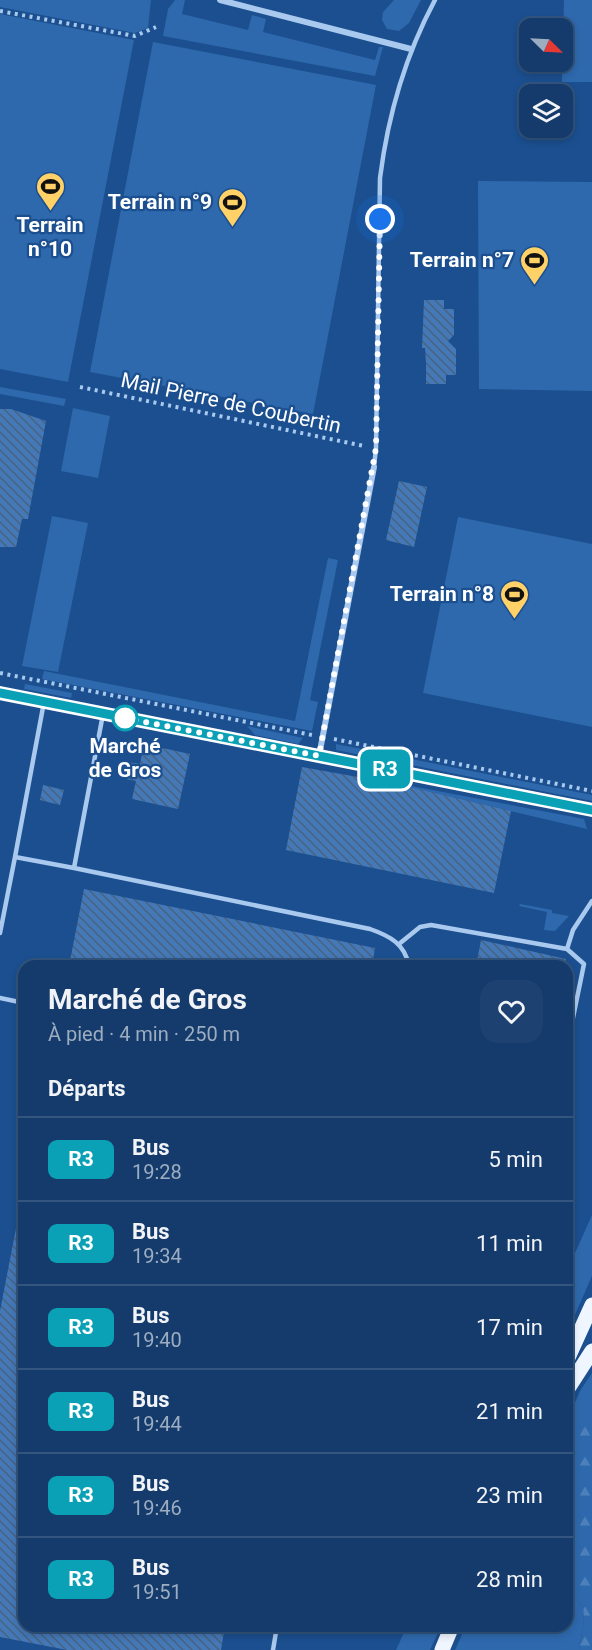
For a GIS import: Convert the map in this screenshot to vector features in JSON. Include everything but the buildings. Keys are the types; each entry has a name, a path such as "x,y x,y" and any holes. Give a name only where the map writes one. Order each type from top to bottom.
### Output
{"main road":[{"path":"573,1347 592,1305"},
{"path":"573,1381 592,1351"},
{"path":"442,1650 450,1632"}],"street":[{"path":"220,0 411,50"},
{"path":"319,756 374,467"},
{"path":"0,693 592,810"}],"lane":[{"path":"374,467 380,178 392,112 411,50 435,0"},
{"path":"0,933 44,702"},
{"path":"74,868 103,714"},
{"path":"15,857 370,929 399,944 408,960"},
{"path":"567,949 573,930 592,901"},
{"path":"399,944 420,927 431,925 567,949 584,964 592,967"},
{"path":"573,1018 584,964"},
{"path":"0,998 18,1002"},
{"path":"273,1650 276,1632"}],"path":[{"path":"0,11 135,36 156,27"},
{"name":"Mail Pierre de Coubertin","path":"80,387 376,448"},
{"path":"0,673 592,791"}],"green space":[{"path":"0,0 151,0 148,28 135,33 0,7"},
{"path":"175,0 185,0 182,14 248,30 252,15 266,19 263,32 375,60 379,47 383,47 375,76 163,36 168,9"},
{"path":"394,0 421,0 409,23 399,31 387,29 382,20 383,12"},
{"path":"564,0 592,0 592,82 562,82 562,72 573,72 573,18 564,18"},
{"name":"Terrain n°10","path":"0,14 134,40 68,382 0,369"},
{"name":"Terrain n°9","path":"153,42 376,85 313,414 90,372"},
{"name":"Terrain n°7","path":"478,181 592,182 592,391 479,389"},
{"path":"0,387 66,399 64,406 0,394"},
{"path":"73,408 110,416 98,478 61,471"},
{"path":"52,516 88,523 58,672 22,666"},
{"name":"Terrain n°8","path":"458,517 592,544 592,727 423,693"},
{"path":"328,558 338,560 310,700 318,702 312,731 42,679 44,671 295,721"},
{"path":"25,684 72,693 71,698 24,689"},
{"path":"247,726 303,738 298,744 255,735"},
{"path":"336,744 592,795 592,801 336,750"},
{"path":"385,781 584,819 587,829 396,784"},
{"path":"520,904 569,916 555,931 544,930 547,912 519,906"},
{"path":"592,1215 592,1276 573,1319 573,1258"},
{"path":"592,1373 592,1422 573,1412 580,1391"},
{"path":"576,1407 581,1407 592,1422 592,1650 579,1650 584,1621 583,1607 578,1602 573,1602 573,1412"},
{"path":"573,1602 578,1602 583,1607 584,1621 579,1650 455,1650 463,1632 573,1632"},
{"path":"404,1632 438,1632 430,1650 396,1650"}],"bus line":[{"name":"R3","path":"0,693 592,810"}],"place":[{"name":"Terrain n°10","path":"50,212"},
{"name":"Terrain n°9","path":"233,228"},
{"name":"Terrain n°7","path":"535,286"},
{"name":"Terrain n°8","path":"515,620"},
{"name":"Marché de Gros","path":"125,718"}],"route":[{"path":"125,718 319,756 374,467 380,219"}]}
